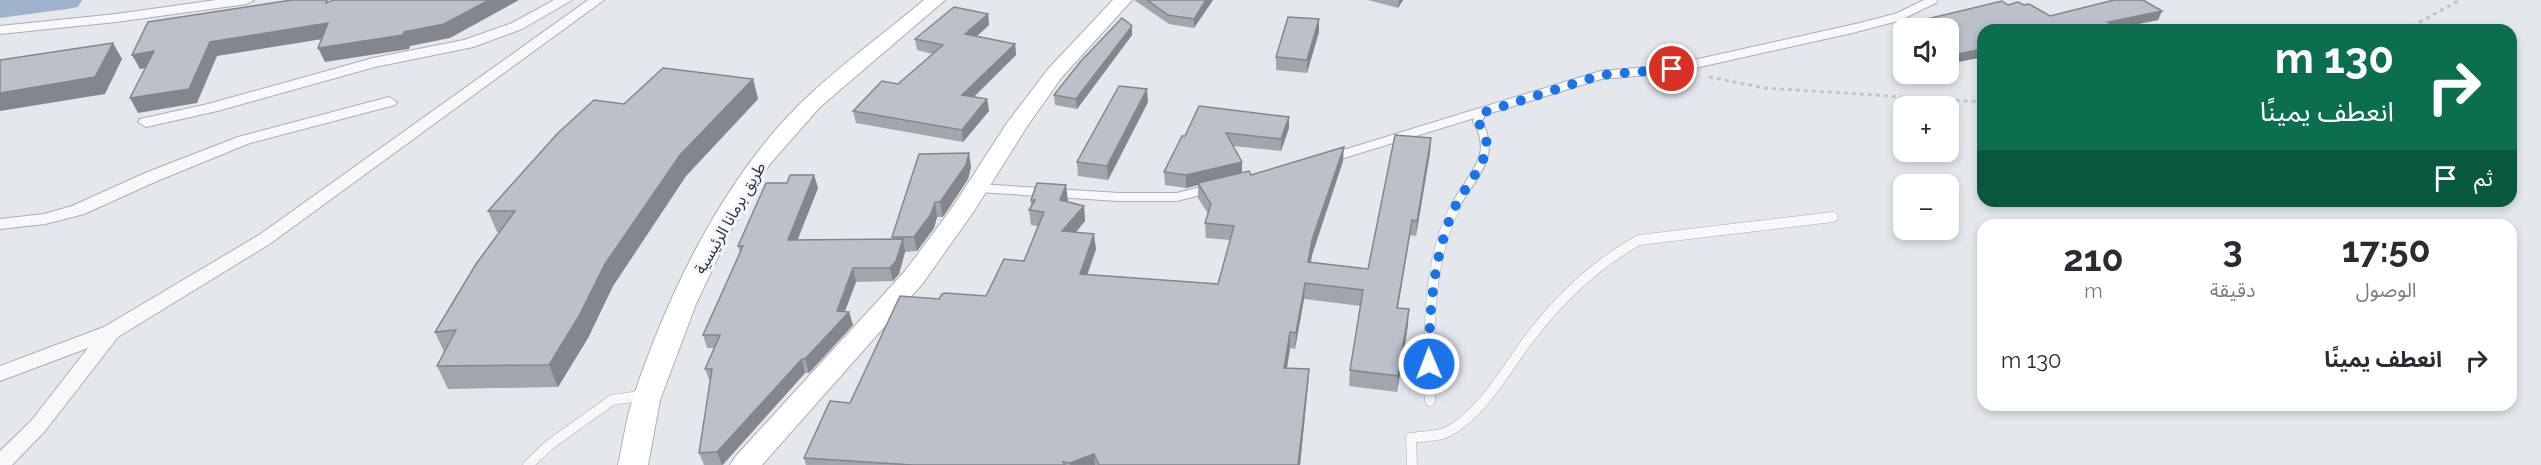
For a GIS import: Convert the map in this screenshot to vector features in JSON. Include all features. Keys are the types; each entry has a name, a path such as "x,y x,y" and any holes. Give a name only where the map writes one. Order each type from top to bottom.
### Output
{"street":[{"path":"0,30 116,18 247,0"},
{"path":"146,122 233,102 374,63 468,44 517,26 565,0"},
{"path":"0,374 111,332 265,238 319,202 536,42 597,0"},
{"name":"طريق برمانا الرئيسية","path":"633,465 648,395 688,294 718,232 760,162 813,103 936,0"},
{"path":"745,465 914,277 977,188 1018,123 1055,73 1123,0"},
{"path":"0,224 45,219 78,210 151,177 244,140 389,102"},
{"path":"0,464 38,426 111,332"}],"lane":[{"path":"1324,160 1409,132 1482,113 1601,75 1672,69 1856,28 1898,17 1933,0"},
{"path":"1430,401 1429,327 1439,254 1454,210 1487,150 1485,135 1478,121 1482,113"},
{"path":"977,188 1119,197 1177,197 1222,186"},
{"path":"1412,465 1411,438 1449,432 1466,418 1489,394 1529,338 1555,308 1583,277 1614,253 1639,240 1833,217"},
{"path":"528,465 548,446 612,399 648,395"}],"path":[{"path":"2416,24 2460,0"},
{"path":"1707,76 1765,88 1977,102"}],"building":[{"path":"292,0 327,0 326,3 333,0 489,0 444,24 404,32 403,35 318,48 328,23 210,42 189,89 130,98 154,51 132,55 148,22"},
{"path":"1147,0 1206,0 1194,19 1168,15"},
{"path":"2114,0 2143,0 2162,11 2108,22 2112,24 1977,24 1977,50 1959,54 1959,18 1931,18 2002,1 2008,5 2018,2 2024,5 2029,4 2050,16"},
{"path":"954,7 988,14 965,34 1015,44 962,95 987,99 962,130 853,111 882,81 898,84 943,45 915,39"},
{"path":"1288,17 1319,19 1307,60 1276,57"},
{"path":"1122,18 1132,26 1076,99 1054,95 1081,61"},
{"path":"113,43 95,77 0,93 0,60"},
{"path":"663,68 753,79 680,155 605,264 579,316 549,365 437,366 456,330 435,332 476,264 515,211 488,211 558,133 594,100 624,104"},
{"path":"1119,86 1147,89 1107,166 1077,162"},
{"path":"1199,106 1289,117 1281,139 1226,133 1242,162 1186,175 1164,172"},
{"path":"1395,135 1431,138 1417,221 1412,220 1397,308 1409,309 1398,376 1350,370 1363,290 1305,283 1296,333 1290,332 1284,368 1309,369 1298,465 1099,465 1094,454 1070,463 1063,462 1065,465 913,465 804,458 830,401 850,403 900,296 939,299 945,293 986,296 1004,259 1024,261 1044,212 1029,210 1035,200 1031,200 1037,183 1066,185 1060,200 1084,206 1062,231 1094,234 1080,274 1218,284 1234,226 1205,223 1211,204 1198,183 1249,171 1251,175 1344,147 1312,240 1308,262 1368,269"},
{"path":"969,153 966,165 940,202 935,202 931,214 914,237 892,237 919,154"},
{"path":"790,175 814,175 788,240 903,239 896,261 890,268 853,268 837,311 849,312 805,359 802,359 717,452 699,453 712,369 705,369 720,335 703,335 743,246 738,246 766,183 787,183"}],"waterway":[{"path":"0,9 67,0"}],"route":[{"path":"1429,364 1429,327 1439,254 1454,210 1487,150 1485,135 1478,121 1482,113 1601,75 1672,69"}]}
